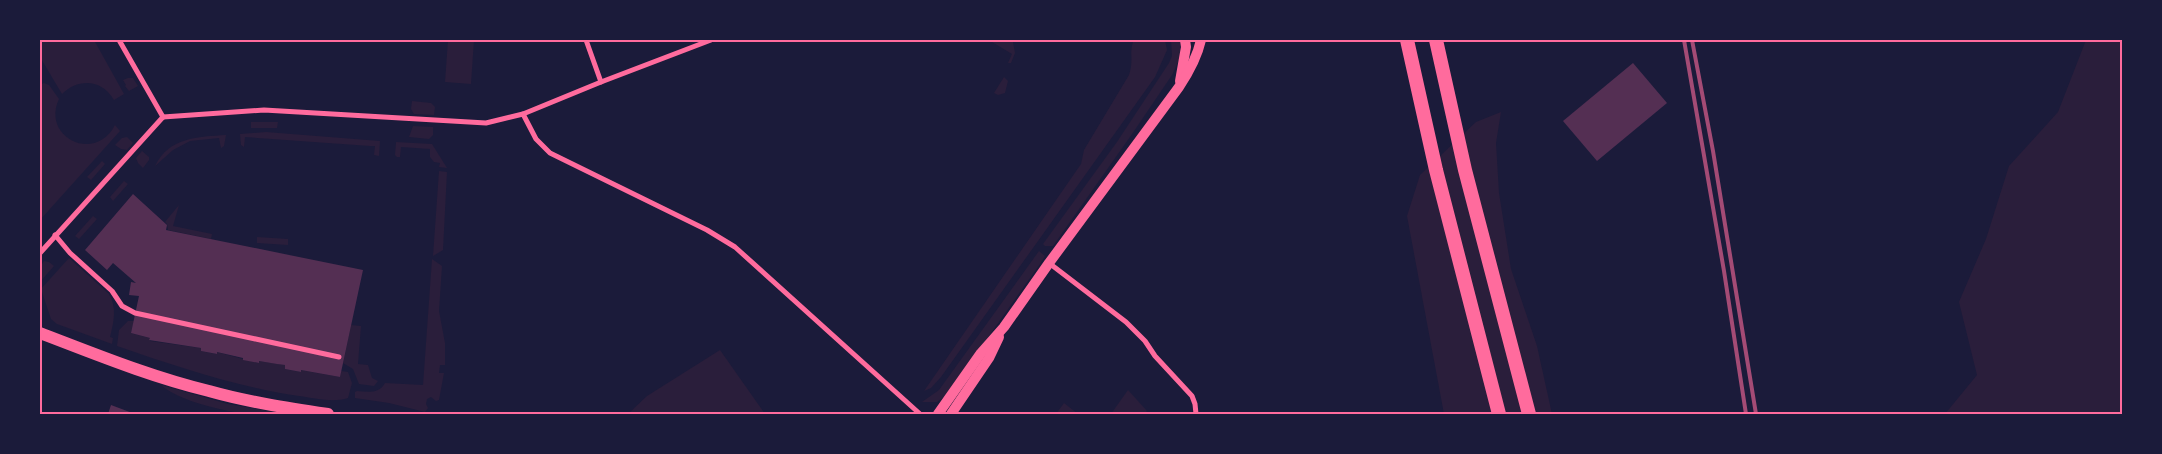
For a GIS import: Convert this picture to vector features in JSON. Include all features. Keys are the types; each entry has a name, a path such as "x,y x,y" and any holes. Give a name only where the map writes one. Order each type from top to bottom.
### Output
{"highway":[{"path":"1406,40 1436,170 1499,414"},
{"path":"1436,40 1465,170 1529,414"}],"main road":[{"path":"1179,87 1184,62 1185,40"},
{"path":"951,414 989,358 1004,328 1048,263 1190,71 1198,53 1201,40"},
{"path":"938,414 981,353 1004,328"},
{"path":"40,332 144,372 208,391 270,405 328,414"}],"street":[{"path":"119,40 163,117"},
{"path":"586,40 601,82"},
{"path":"40,253 55,234 163,117 264,110 479,123 500,121 523,114 711,40"},
{"path":"523,114 536,139 550,153 707,230 735,246 920,414"},
{"path":"55,234 70,253 112,292 122,306 135,313 339,357"},
{"path":"1048,263 1126,322 1146,341 1155,356 1192,396 1196,414"}],"shaded area":[{"path":"40,40 94,40 124,94 114,100 103,88 90,83 82,83 75,85 62,94 40,57"},
{"path":"448,40 474,40 471,84 445,82"},
{"path":"995,40 1010,40 1013,42 1015,53 1011,63 1008,63 1012,54 992,42"},
{"path":"1128,40 1165,40 1167,50 1155,77 941,377 931,388 924,391 1081,164 1084,150 1129,75 1133,42"},
{"path":"1171,40 1180,40 1180,58 1172,75 1053,246 1045,246 1043,244 1117,142 1169,63 1172,56"},
{"path":"2086,40 2122,40 2122,414 1945,414 1977,375 1959,302 1986,239 2009,166 2058,112"},
{"path":"1004,77 1008,81 1005,93 998,95 994,93"},
{"path":"133,78 138,86 129,91 123,80"},
{"path":"44,83 49,85 59,99 55,113 57,125 73,141 84,144 95,143 106,137 115,125 120,131 40,220 40,85"},
{"path":"412,101 431,103 435,107 434,115 414,114 411,109"},
{"path":"1501,112 1496,143 1499,193 1511,269 1537,346 1552,414 1444,414 1407,216 1420,175 1476,122"},
{"path":"251,122 278,122 277,128 251,128"},
{"path":"413,126 433,127 433,135 429,139 409,137"},
{"path":"266,132 380,141 379,156 374,155 375,146 245,137 244,147 241,145 240,134"},
{"path":"226,135 224,146 221,148 219,138 190,141 173,150 155,166 168,149 185,140"},
{"path":"127,137 133,143 127,150 115,145 122,138"},
{"path":"396,142 432,144 447,168 439,167 440,163 434,162 430,157 430,149 401,147 400,157 397,157 395,155"},
{"path":"142,151 149,157 143,168 136,158"},
{"path":"102,161 105,164 91,180 87,177"},
{"path":"439,171 447,172 443,250 433,256"},
{"path":"124,181 128,184 113,201 110,197"},
{"path":"179,205 173,226 212,234 211,239 168,230 165,222"},
{"path":"93,216 97,219 79,239 75,236"},
{"path":"257,237 288,239 288,245 257,243"},
{"path":"1039,251 1045,256 1040,264 947,395 937,402 922,402 939,390"},
{"path":"69,258 109,294 112,299 114,320 110,337 113,338 112,344 57,324 51,319 41,289"},
{"path":"432,259 442,266 439,311 445,343 445,365 440,365 439,373 444,373 439,400 436,401 431,397 427,399 426,404 428,408 425,412 389,403 355,398 355,392 357,391 376,391 383,387 385,383 423,385"},
{"path":"44,261 54,266 40,282 40,267"},
{"path":"128,321 134,321 131,333 150,338 150,341 201,348 201,351 216,354 217,352 258,363 259,361 285,365 285,369 300,372 301,370 340,377 341,371 348,372 352,383 348,398 323,400 252,387 184,368 117,346 119,330"},
{"path":"351,325 361,326 358,364 368,365 372,378 378,381 374,386 359,384 353,369 343,363"},
{"path":"720,350 765,414 628,414 647,396"},
{"path":"161,385 228,404 287,414 250,415 224,410 178,396"},
{"path":"1128,390 1147,411 1145,414 1111,414"},
{"path":"1064,403 1078,414 1056,414"}],"building":[{"path":"1633,63 1667,103 1597,161 1563,121"},
{"path":"133,194 167,225 166,230 363,270 340,377 285,369 285,365 243,360 243,358 217,352 217,354 201,351 201,348 149,340 150,338 131,333 139,296 129,295 131,282 136,283 113,263 107,270 85,250"},
{"path":"111,405 135,414 108,414"}],"railway":[{"path":"1684,40 1724,271 1746,414"},
{"path":"1692,40 1713,151 1756,414"}]}
